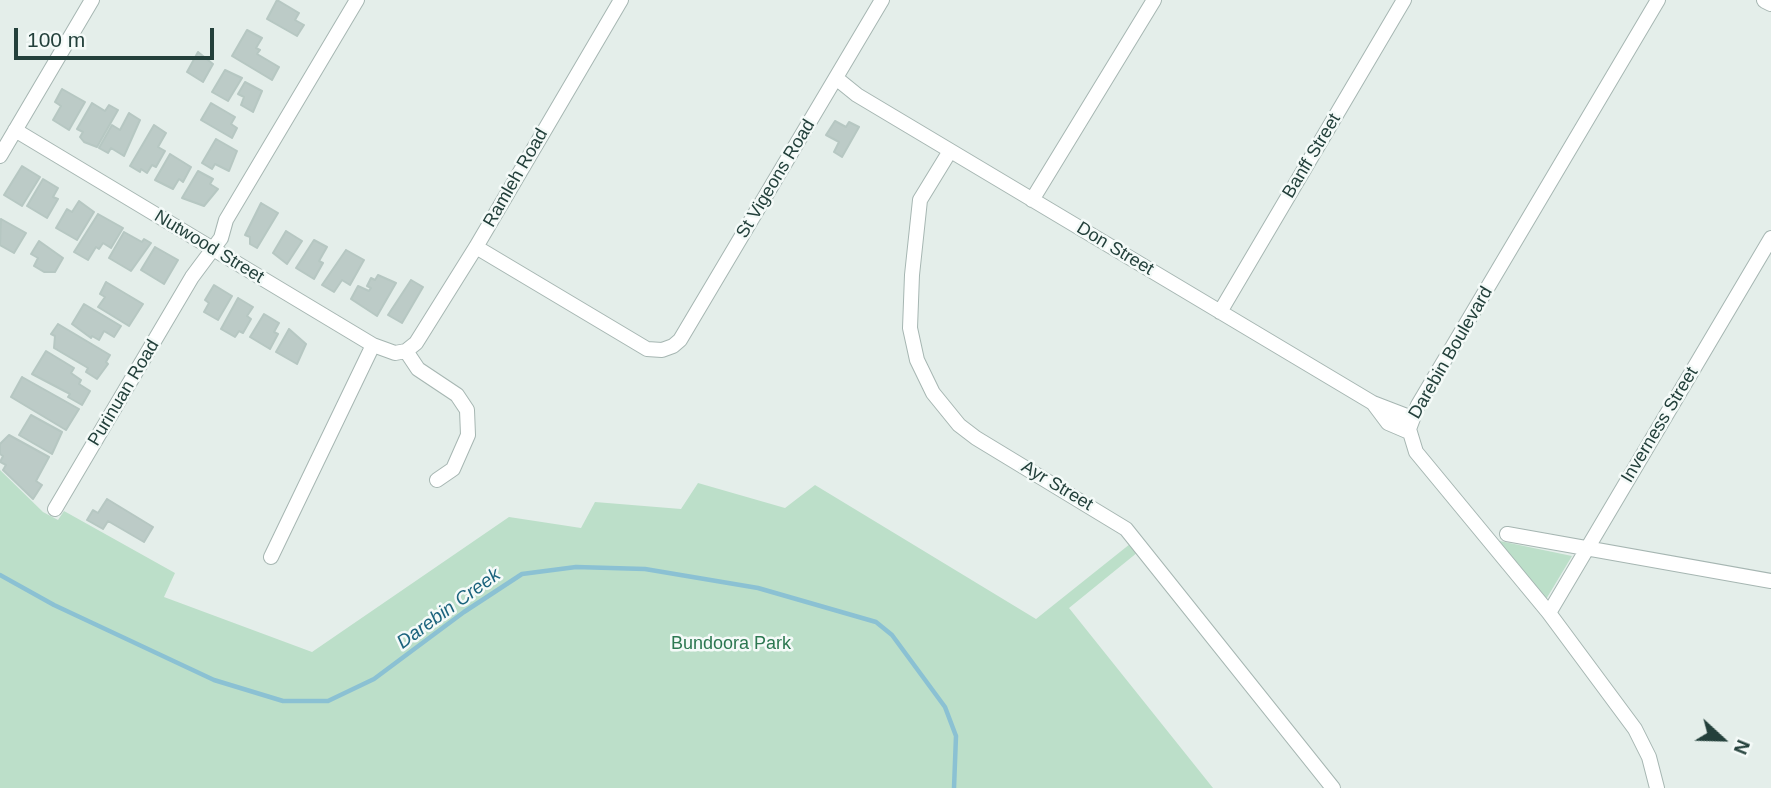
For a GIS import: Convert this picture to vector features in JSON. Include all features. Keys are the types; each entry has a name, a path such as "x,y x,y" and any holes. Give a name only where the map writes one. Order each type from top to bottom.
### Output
{"street":[{"path":"0,156 92,0"},
{"name":"Purinuan Road","path":"55,509 357,0"},
{"name":"Ramleh Road","path":"406,351 416,343 476,247 621,0"},
{"name":"St Vigeons Road","path":"476,247 646,349 662,350 680,340 882,0"},
{"path":"1032,200 1154,0"},
{"name":"Banff Street","path":"1220,312 1404,0"},
{"path":"1765,0 1771,3"},
{"name":"Darebin Boulevard","path":"1657,2 1410,425 1416,452 1549,613 1635,729 1648,757 1657,788"},
{"name":"Don Street","path":"834,82 1373,403 1388,423 1410,425"},
{"name":"Nutwood Street","path":"15,130 373,345 395,354 406,351"},
{"name":"Ayr Street","path":"950,151 920,200 913,250 910,328 917,360 933,393 958,425 976,438 1126,529 1333,788"},
{"name":"Inverness Street","path":"1549,613 1771,238"},
{"path":"271,558 373,345"},
{"path":"406,351 418,369 457,395 467,410 468,436 453,469 438,480"},
{"path":"1507,534 1771,581"}],"green space":[{"name":"Bundoora Park","path":"0,470 43,512 58,520 64,511 175,573 164,597 312,652 509,517 581,528 595,502 681,509 698,483 785,508 815,485 1036,619 1130,544 1138,552 1069,608 1213,788 0,788"},
{"path":"1495,540 1572,556 1545,601"}],"building":[{"path":"277,0 299,13 295,20 304,25 297,36 267,19"},
{"path":"247,30 262,38 256,48 260,50 257,54 279,67 272,80 232,56"},
{"path":"198,52 213,64 203,82 187,72"},
{"path":"225,70 242,78 228,101 212,92"},
{"path":"245,82 262,91 253,112 241,105 244,97 238,94"},
{"path":"62,89 85,102 69,130 53,120 61,106 55,102"},
{"path":"92,103 105,111 109,105 118,110 97,147 84,142 80,137 83,132 77,129"},
{"path":"211,103 235,117 231,124 237,128 232,138 201,120"},
{"path":"129,113 140,120 124,156 111,148 108,153 99,148 112,125 120,130"},
{"path":"835,121 846,127 849,122 859,127 842,157 834,152 839,142 826,135"},
{"path":"154,125 166,133 158,147 165,151 156,167 152,165 147,173 141,169 140,172 130,166"},
{"path":"216,139 237,151 229,171 215,164 212,169 202,163"},
{"path":"170,154 191,167 183,182 179,179 173,189 155,180"},
{"path":"22,166 40,177 22,206 4,195"},
{"path":"198,171 213,179 210,184 218,189 204,206 182,198"},
{"path":"43,179 58,188 53,197 58,199 47,218 27,206"},
{"path":"79,201 94,212 77,240 56,228 67,209 72,212"},
{"path":"261,203 278,213 257,248 250,244 250,237 245,235"},
{"path":"98,214 123,228 111,248 103,243 99,249 96,247 88,260 74,252"},
{"path":"1,219 26,233 14,253 0,245"},
{"path":"286,231 302,241 287,264 273,253"},
{"path":"124,232 142,242 144,239 151,243 131,271 109,258"},
{"path":"314,240 327,247 319,261 323,263 314,279 296,268"},
{"path":"39,241 63,258 55,272 44,272 34,266 38,258 31,254"},
{"path":"155,247 178,260 164,284 141,270"},
{"path":"346,250 364,260 350,285 342,280 334,292 322,285"},
{"path":"378,275 396,283 377,316 351,299 358,286 369,291 371,288 367,286 371,278 375,280"},
{"path":"411,280 423,287 402,323 388,315"},
{"path":"106,282 143,304 129,326 98,307 105,297 100,294"},
{"path":"214,285 232,296 218,320 204,312 209,303 205,300"},
{"path":"238,298 253,307 247,316 251,319 243,333 239,331 235,337 221,329"},
{"path":"84,304 121,326 114,337 104,331 99,340 92,336 91,338 72,324"},
{"path":"264,314 279,323 274,332 278,334 270,349 250,337"},
{"path":"58,324 110,355 106,362 108,364 97,379 86,372 88,368 54,348 55,336 51,334"},
{"path":"289,329 306,344 297,364 276,352"},
{"path":"46,351 74,368 71,373 81,380 79,384 90,391 82,405 68,397 70,394 32,374"},
{"path":"22,377 79,409 66,430 11,397"},
{"path":"31,415 62,432 52,454 19,435"},
{"path":"9,435 49,457 36,481 42,485 33,499 3,470 6,465 0,462 3,456 0,454 0,444"},
{"path":"107,499 153,527 144,542 108,521 103,529 87,520 93,510 98,513"}],"waterway":[{"name":"Darebin Creek","path":"0,575 54,605 214,680 283,701 328,701 374,679 464,612 522,574 576,567 645,569 758,588 876,622 892,635 945,707 956,736 954,788"}]}
